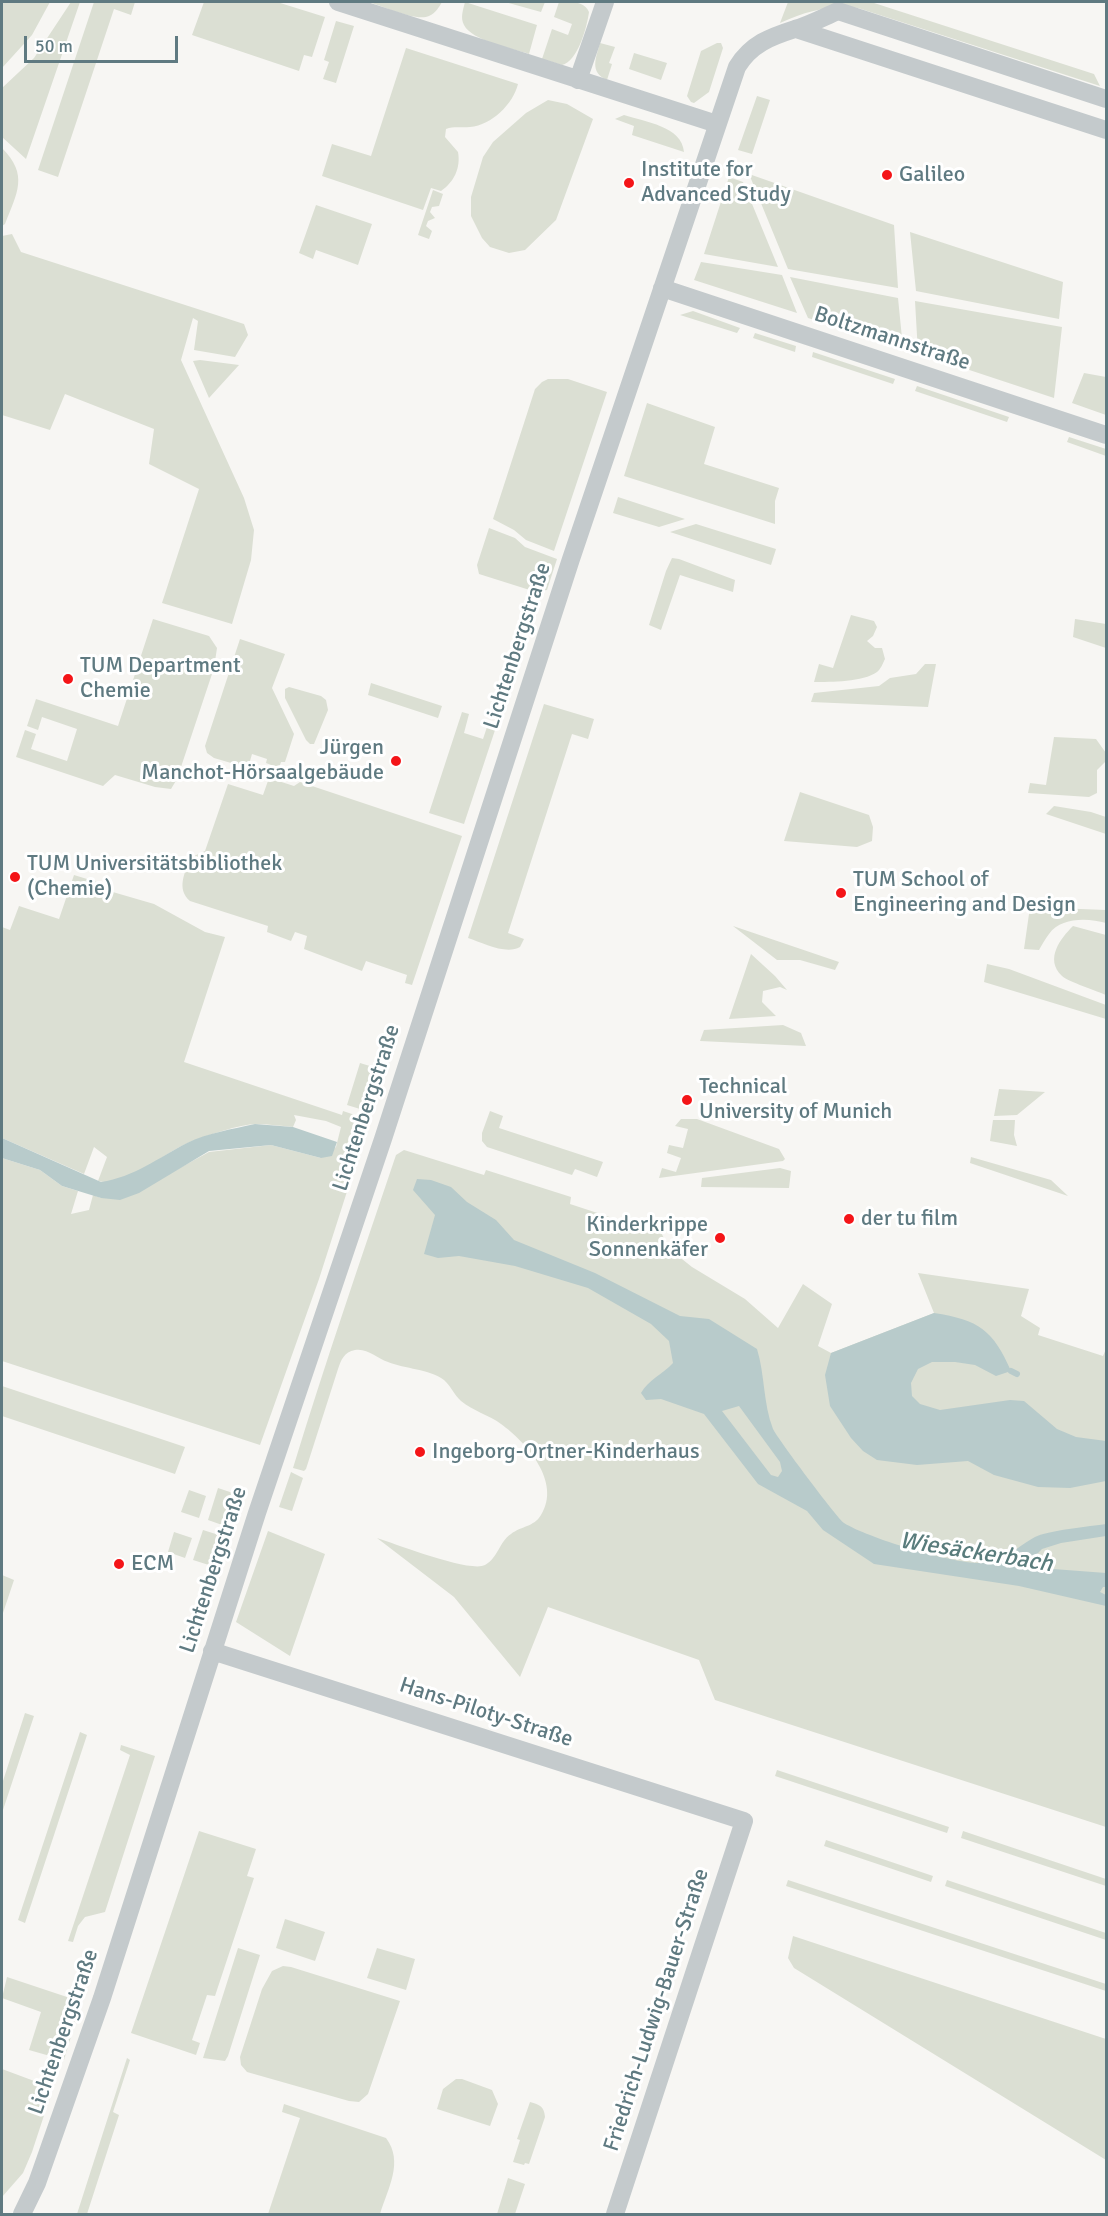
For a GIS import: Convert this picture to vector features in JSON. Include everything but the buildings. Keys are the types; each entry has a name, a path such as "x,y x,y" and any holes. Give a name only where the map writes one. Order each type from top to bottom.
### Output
{"street":[{"path":"338,2 717,124"},
{"path":"578,80 605,2"},
{"path":"796,29 838,11 1107,99"},
{"path":"796,29 1107,130"},
{"name":"Lichtenbergstraße","path":"11,2214 28,2211 105,1988 212,1651 737,67 748,52 769,38 796,29"},
{"name":"Boltzmannstraße","path":"662,288 1107,435"},
{"name":"Hans-Piloty-Straße","path":"212,1651 744,1821"},
{"name":"Friedrich-Ludwig-Bauer-Straße","path":"615,2214 744,1821"}],"shaded area":[{"path":"2,2 50,2 32,35 2,68"},
{"path":"71,2 80,2 26,159 2,137 2,88 34,58"},
{"path":"94,2 135,2 131,15 114,9 58,177 38,170"},
{"path":"204,2 277,2 325,17 312,57 304,55 299,71 192,35"},
{"path":"369,2 442,2 429,16 416,17"},
{"path":"465,2 537,25 529,54 484,40 468,31 462,20"},
{"path":"505,2 545,2 541,12"},
{"path":"559,2 584,5 589,12 584,34 577,50 568,62 562,65 542,59 552,29 568,35 572,24 554,17"},
{"path":"788,2 871,2 1094,74 1100,86 858,8 818,10 780,23"},
{"path":"336,21 354,26 336,83 323,79 329,62 324,60"},
{"path":"600,43 615,47 609,63 612,64 607,80 598,73 595,64"},
{"path":"721,43 723,48 709,92 694,103 691,102 687,96 701,51"},
{"path":"406,48 518,84 511,99 494,118 470,127 446,129 445,137 458,152 457,169 453,179 441,191 431,188 423,210 322,176 332,144 371,156"},
{"path":"634,53 667,63 661,80 629,69"},
{"path":"757,96 770,100 752,154 738,150"},
{"path":"548,100 567,104 593,119 556,220 525,250 509,253 490,247 482,238 471,216 471,197 483,157 493,142 526,113"},
{"path":"624,115 670,131 682,143 684,152 632,135 634,126 615,119"},
{"path":"2,148 16,167 18,185 5,224 2,226"},
{"path":"749,174 894,225 898,288 788,269"},
{"path":"729,177 743,182 778,267 704,254"},
{"path":"433,190 443,194 439,206 432,207 430,212 435,218 428,221 426,226 432,231 429,239 418,235"},
{"path":"316,205 372,224 358,265 316,250 313,259 299,253"},
{"path":"910,232 1063,282 1059,319 916,291"},
{"path":"12,234 21,252 244,324 248,335 235,357 194,350 198,321 193,318 181,360 244,498 254,530 251,560 232,624 162,603 199,489 149,464 154,429 65,394 50,430 2,415 2,236"},
{"path":"701,262 782,275 797,313 694,280"},
{"path":"790,277 898,298 903,348 808,318"},
{"path":"915,301 1062,327 1054,398 918,353"},
{"path":"693,311 740,328 737,333 680,315"},
{"path":"755,333 796,346 795,352 753,338"},
{"path":"813,352 895,379 893,384 812,357"},
{"path":"193,361 239,365 209,398"},
{"path":"1084,373 1106,377 1106,415 1072,403"},
{"path":"548,379 568,379 607,392 554,551 526,540 514,530 493,519 535,389"},
{"path":"917,386 1009,417 1007,422 915,391"},
{"path":"647,403 715,427 704,464 779,488 775,501 775,524 624,476"},
{"path":"1069,437 1106,449 1106,456 1067,442"},
{"path":"618,497 685,519 659,527 613,513"},
{"path":"696,524 776,549 771,565 670,532"},
{"path":"489,528 515,538 525,547 557,559 547,590 536,592 479,574 477,565"},
{"path":"672,558 735,580 733,592 680,575 661,630 649,625"},
{"path":"851,615 874,621 877,627 873,636 867,641 875,648 882,648 885,659 882,666 877,672 864,678 814,682 819,664 833,668"},
{"path":"153,619 209,636 217,648 214,668 177,779 171,789 155,787 115,775 103,786 16,757 25,730 36,734 31,749 67,761 77,729 42,717 38,730 27,726 36,699 118,726"},
{"path":"1075,619 1106,624 1106,648 1073,637"},
{"path":"240,639 285,654 272,688 294,734 285,762 281,762 279,768 266,763 267,759 252,754 248,768 214,758 207,753 205,746"},
{"path":"925,664 936,664 928,707 811,702 814,693 879,686 890,678 916,674"},
{"path":"371,683 442,706 438,718 368,695"},
{"path":"289,687 321,696 326,700 328,710 314,744 306,740 285,698 285,689"},
{"path":"544,704 594,719 588,739 572,734 508,933 524,939 520,947 501,949 468,938"},
{"path":"462,712 469,714 464,733 483,739 489,721 497,724 464,824 429,813"},
{"path":"1054,737 1096,739 1106,753 1106,761 1097,770 1097,793 1089,797 1028,793 1030,783 1046,785"},
{"path":"269,778 294,786 300,782 462,836 412,985 405,983 407,975 366,961 362,971 304,949 307,936 295,932 291,941 267,932 268,926 190,901 186,896 183,891 183,881 190,858 205,851 228,784 263,795"},
{"path":"800,792 869,815 873,827 872,841 857,847 784,841"},
{"path":"1054,806 1106,817 1106,834 1046,814"},
{"path":"74,875 100,883 99,888 154,904 205,932 225,937 184,1062 342,1115 343,1111 367,1119 364,1128 367,1129 319,1279 260,1445 2,1361 2,1158 40,1170 62,1186 78,1191 71,1214 89,1210 93,1195 101,1198 174,1171 209,1152 271,1145 321,1158 336,1147 341,1127 326,1121 294,1115 296,1120 293,1127 261,1124 241,1126 190,1142 145,1168 109,1182 98,1181 107,1157 94,1147 84,1174 2,1138 2,927 10,930 19,906 59,919"},
{"path":"1030,907 1106,910 1106,923 1075,920 1060,924 1054,928 1039,950 1024,949"},
{"path":"733,926 839,962 835,970 800,960 777,960"},
{"path":"1073,926 1106,935 1106,995 1062,976 1054,963 1056,949"},
{"path":"751,954 787,990 780,987 763,991 762,1002 776,1016 729,1019"},
{"path":"987,964 1009,969 1106,1005 1106,1019 984,982"},
{"path":"783,1025 801,1033 806,1046 700,1041 704,1030"},
{"path":"360,1063 383,1070 370,1112 347,1105"},
{"path":"999,1089 1045,1092 1017,1115 994,1116"},
{"path":"490,1111 503,1116 499,1128 603,1162 597,1177 575,1169 572,1175 487,1147 482,1141 482,1133"},
{"path":"681,1119 697,1119 779,1149 785,1159 659,1178 662,1168 676,1172 681,1158 667,1153 669,1145 683,1148 688,1129 675,1126"},
{"path":"993,1120 1015,1120 1014,1135 1017,1146 990,1141"},
{"path":"255,1124 293,1127 337,1142 332,1156 321,1158 271,1145 209,1151 139,1193 120,1200 101,1198 62,1186 40,1170 2,1158 2,1138 101,1182 124,1176 187,1143"},
{"path":"404,1150 484,1175 486,1170 571,1197 570,1204 634,1225 651,1214 665,1240 677,1255 692,1267 745,1299 778,1328 803,1284 832,1304 818,1346 831,1353 934,1313 918,1273 1029,1289 1021,1316 1040,1328 1038,1335 1103,1356 1106,1349 1106,1827 715,1700 699,1660 548,1607 520,1677 454,1597 377,1538 449,1562 485,1565 493,1558 507,1537 538,1519 546,1502 547,1489 544,1476 521,1441 501,1424 461,1401 446,1382 438,1376 388,1362 364,1350 348,1353 343,1357 339,1366 306,1469 304,1471 293,1468 396,1155"},
{"path":"971,1157 1051,1180 1068,1196 970,1163"},
{"path":"780,1168 791,1171 789,1188 701,1187 702,1178"},
{"path":"417,1179 431,1180 451,1187 467,1202 496,1220 514,1240 595,1273 680,1316 709,1319 757,1349 767,1409 773,1429 839,1518 856,1529 891,1543 933,1555 983,1563 999,1560 1041,1535 1106,1524 1106,1536 1061,1543 1042,1549 1031,1560 1040,1568 1106,1573 1106,1587 1103,1587 1100,1592 1106,1595 1106,1606 1019,1586 874,1564 823,1530 807,1511 758,1484 704,1414 661,1399 646,1400 641,1393 644,1388 673,1363 669,1341 651,1324 588,1288 515,1266 459,1256 438,1258 424,1254 435,1215 413,1190","holes":["739,1406 780,1462 782,1471 778,1477 771,1475 722,1411"]},
{"path":"934,1313 962,1319 983,1329 998,1346 1011,1371 996,1376 975,1365 932,1362 918,1369 911,1383 912,1396 920,1404 940,1410 1010,1400 1024,1401 1057,1429 1076,1437 1106,1441 1106,1481 1070,1488 1038,1487 994,1475 968,1461 917,1465 877,1460 863,1451 851,1438 830,1406 825,1375 831,1353"},
{"path":"2,1386 185,1447 175,1474 2,1416"},
{"path":"291,1472 303,1478 292,1511 279,1507"},
{"path":"218,1488 236,1494 225,1526 208,1520"},
{"path":"189,1490 206,1496 199,1518 181,1512"},
{"path":"203,1530 222,1536 212,1566 193,1560"},
{"path":"268,1531 325,1554 290,1656 236,1622"},
{"path":"174,1532 192,1538 185,1558 168,1552"},
{"path":"2,1575 14,1580 3,1613 2,1613"},
{"path":"25,1713 34,1716 2,1813 2,1784"},
{"path":"80,1732 87,1735 25,1923 18,1920"},
{"path":"121,1745 155,1756 105,1912 85,1917 78,1926 73,1942 68,1941 130,1755 120,1750"},
{"path":"777,1770 949,1827 947,1833 775,1776"},
{"path":"199,1831 256,1849 247,1876 254,1878 215,1996 207,1995 192,2040 200,2043 196,2055 131,2033"},
{"path":"963,1831 1106,1879 1106,1886 961,1838"},
{"path":"826,1840 933,1876 931,1882 824,1846"},
{"path":"788,1880 1106,1984 1106,1991 786,1886"},
{"path":"947,1880 1106,1933 1106,1940 945,1886"},
{"path":"285,1919 325,1932 315,1961 276,1948"},
{"path":"793,1936 1106,2039 1106,2160 794,1968 788,1958"},
{"path":"238,1948 260,1955 228,2056 225,2061 203,2058"},
{"path":"377,1948 415,1959 406,1990 367,1978"},
{"path":"283,1966 400,2001 368,2094 359,2102 247,2072 241,2065 240,2057 262,1989 272,1971"},
{"path":"7,1977 79,2003 64,2060 29,2050 41,2012 2,1998"},
{"path":"127,2058 130,2060 113,2112 119,2115 87,2214 77,2214"},
{"path":"2,2069 53,2088 23,2173 2,2197"},
{"path":"456,2079 492,2090 498,2104 490,2126 437,2109 443,2089"},
{"path":"530,2102 541,2106 545,2117 529,2164 524,2165 513,2162 520,2140 517,2139"},
{"path":"284,2104 386,2138 394,2156 394,2166 380,2214 268,2214 300,2118 282,2112"},
{"path":"508,2178 525,2184 515,2214 497,2214"}],"waterway":[{"path":"1011,1371 1017,1374"}],"place":[{"name":"Galileo","path":"887,175"},
{"name":"Institute for Advanced Study","path":"629,183"},
{"name":"TUM Department Chemie","path":"68,679"},
{"name":"Jürgen Manchot-Hörsaalgebäude","path":"396,761"},
{"name":"TUM Universitätsbibliothek (Chemie)","path":"15,877"},
{"name":"TUM School of Engineering and Design","path":"841,893"},
{"name":"Technical University of Munich","path":"687,1100"},
{"name":"der tu film","path":"849,1219"},
{"name":"Kinderkrippe Sonnenkäfer","path":"720,1238"},
{"name":"Ingeborg-Ortner-Kinderhaus","path":"420,1452"},
{"name":"ECM","path":"119,1564"}],"water label":[{"name":"Wiesäckerbach","path":"976,1553"}]}
